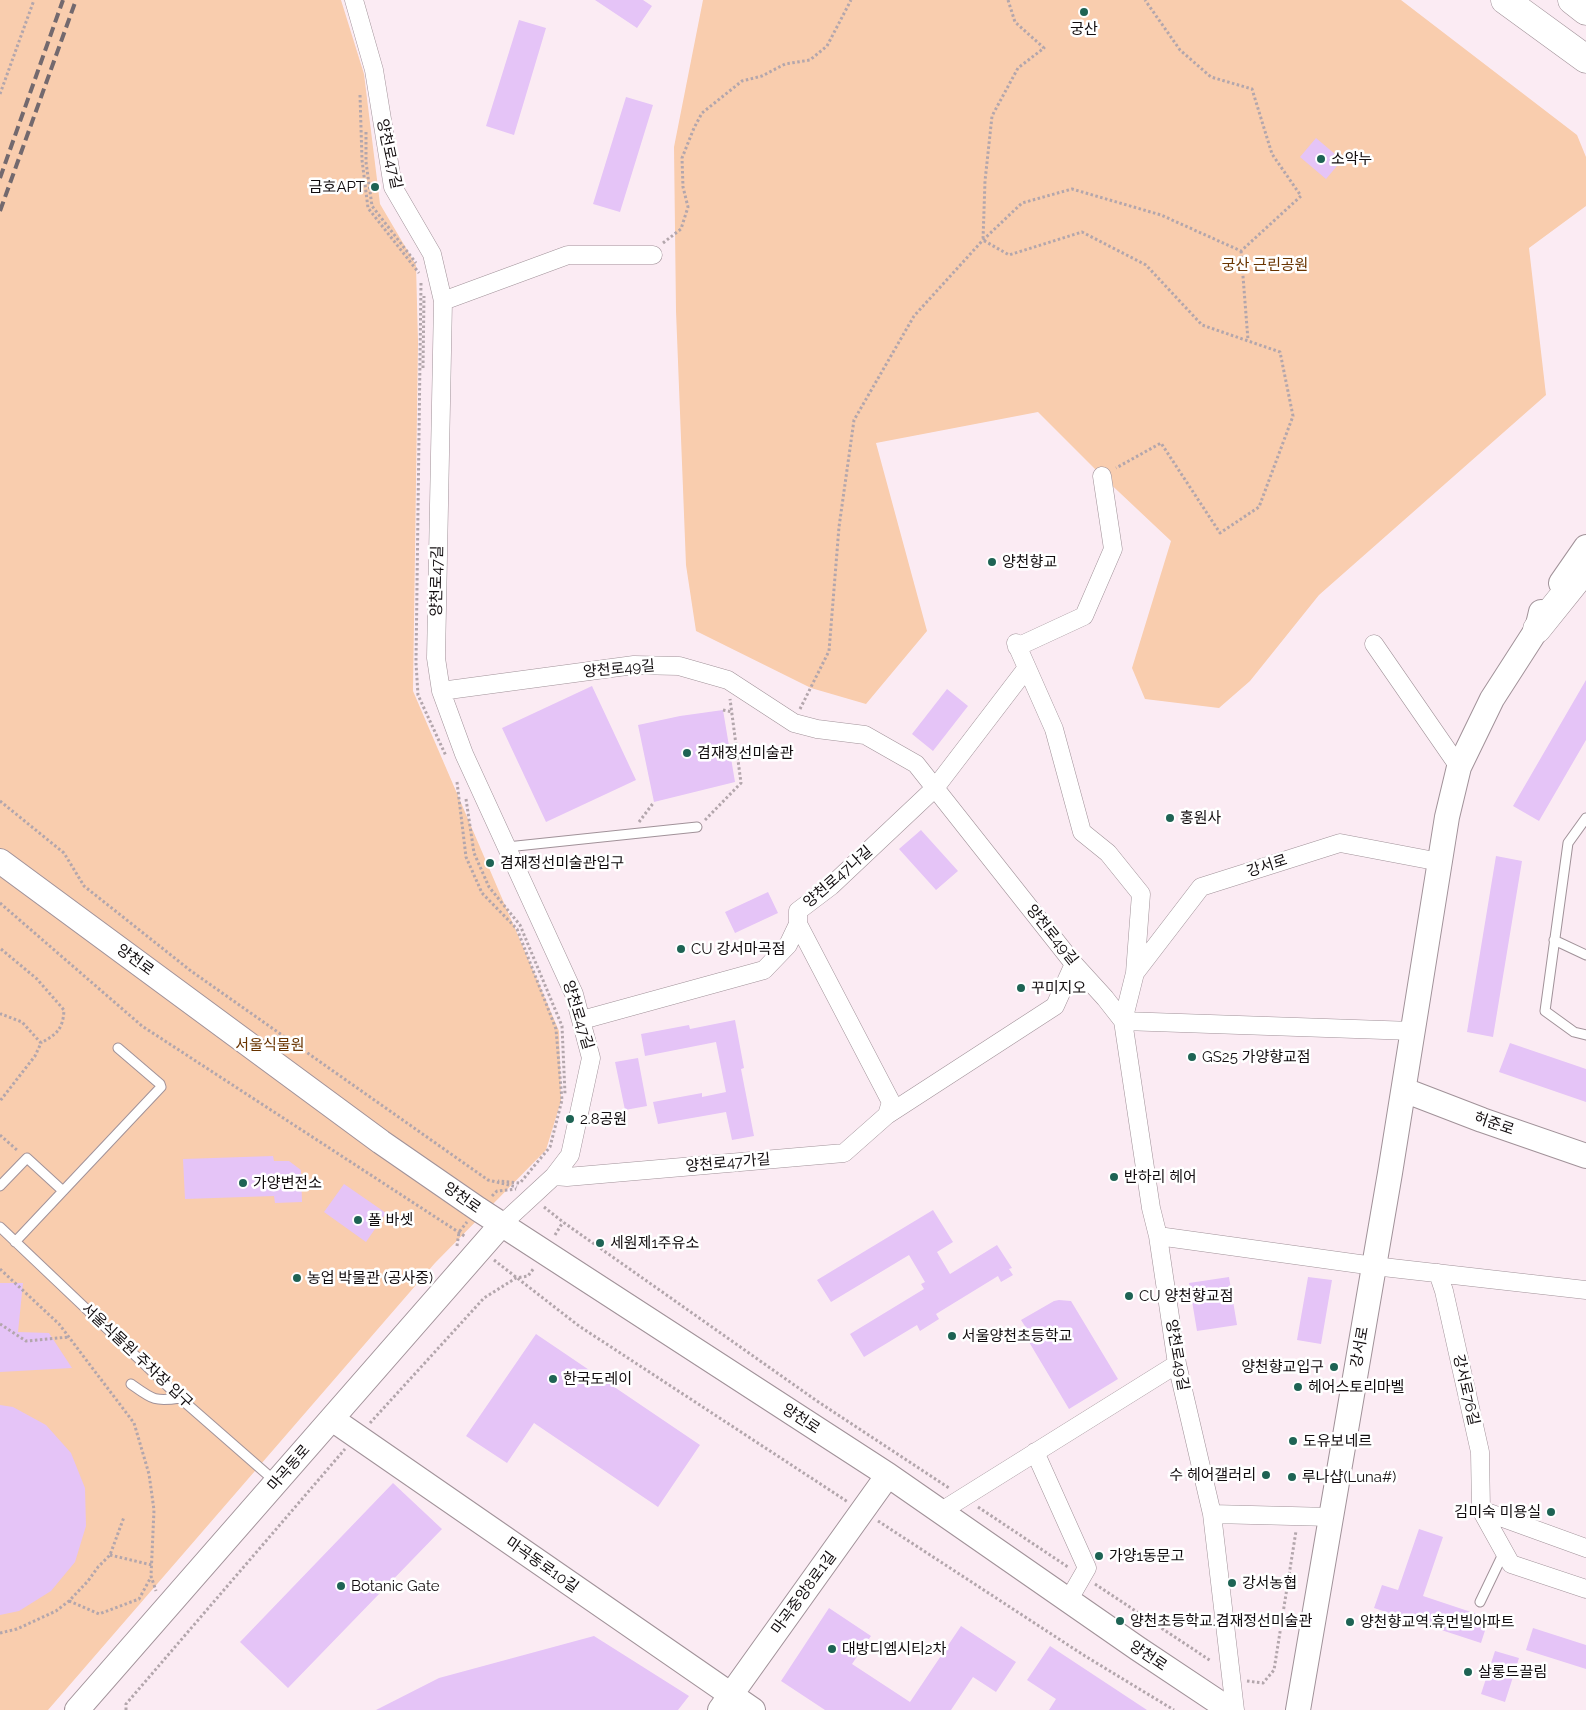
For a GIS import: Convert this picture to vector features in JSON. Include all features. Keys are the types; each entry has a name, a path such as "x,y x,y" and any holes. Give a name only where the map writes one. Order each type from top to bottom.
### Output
{"highway":[{"path":"1505,0 1586,59"},
{"path":"1572,0 1586,10"},
{"path":"1537,629 1586,568"}],"main road":[{"path":"1537,629 1540,613 1586,546"},
{"path":"1537,629 1559,616 1586,582"},
{"name":"강서로","path":"1298,1710 1404,1090 1447,817 1458,767 1492,699 1537,629"},
{"name":"양천로","path":"0,861 381,1142 501,1224 888,1475 1068,1601 1230,1710"},
{"name":"허준로","path":"1404,1090 1482,1120 1586,1156"},
{"name":"마곡동로","path":"77,1710 501,1224"},
{"name":"마곡동로10길","path":"332,1419 725,1703 753,1710"},
{"name":"마곡중앙8로1길","path":"725,1703 888,1475"}],"street":[{"name":"양천로47길","path":"354,0 374,70 393,187 432,254 443,301 436,658 441,691 464,754 574,994 592,1058 570,1154 554,1176 501,1224"},
{"path":"443,301 568,255 653,255"},
{"path":"1102,476 1113,549 1084,616 1016,645 1054,729 1082,832 1108,853 1141,894 1135,973 1123,1021 1413,1031"},
{"path":"1374,644 1458,767"},
{"name":"양천로49길","path":"441,691 634,665 679,666 728,680 794,723 817,729 865,734 916,764 1074,964 1123,1021 1177,1364 1212,1514 1235,1710"},
{"name":"양천로47나길","path":"582,1020 764,970 788,944 798,924 798,911 830,886 936,788 1026,669"},
{"name":"강서로","path":"1135,973 1200,887 1340,843 1440,862"},
{"path":"798,924 891,1102 887,1115"},
{"name":"양천로47가길","path":"554,1176 567,1177 844,1154 887,1115 1055,1006 1074,964"},
{"path":"1158,1236 1374,1266 1586,1290"},
{"name":"강서로76길","path":"1438,1273 1444,1290 1480,1452 1481,1510 1511,1564 1586,1589"},
{"path":"940,1512 1177,1364"},
{"path":"1035,1452 1087,1568 1068,1601"},
{"path":"1481,1510 1586,1548"},
{"path":"1212,1514 1331,1517"}],"lane":[{"path":"1586,818 1568,843 1545,1011 1574,1032 1586,1035"},
{"path":"506,846 697,827"},
{"path":"1554,940 1586,956"},
{"path":"15,1242 161,1087 160,1084 118,1048"},
{"path":"0,1186 27,1158 63,1191"},
{"name":"서울식물원 주차장 입구","path":"0,1227 180,1398 276,1482"},
{"path":"131,1384 151,1398 158,1400 180,1398"},
{"path":"1480,1602 1504,1552"}],"path":[{"path":"0,94 34,0"},
{"path":"653,255 662,244 681,229 688,207 683,188 682,158 702,113 742,81 762,76 785,64 810,60 827,46 851,0"},
{"path":"982,240 992,116 1018,68 1044,48 1015,22 1008,0"},
{"path":"1145,0 1180,50 1211,77 1252,89 1272,154 1302,196 1241,251"},
{"path":"794,723 829,651 839,528 854,420 914,316 982,240 1022,203 1072,188 1162,215 1241,251"},
{"path":"982,240 1009,255 1082,232 1146,265 1202,325 1280,352 1293,416 1259,507 1220,533 1161,443 1102,476"},
{"path":"1241,251 1248,340"},
{"path":"697,827 741,783 728,680"},
{"path":"723,710 732,712"},
{"path":"0,801 64,853 84,886 191,971 488,1180 519,1188 497,1191"},
{"path":"630,834 654,802"},
{"path":"0,903 142,1026 459,1232 579,1326 1085,1656 1174,1710"},
{"path":"0,1101 35,1056 41,1043 52,1037 63,1023 64,1010 37,979 1,949"},
{"path":"0,1015 22,1022 41,1043"},
{"path":"0,1135 27,1158"},
{"path":"531,1197 563,1222 818,1402 1211,1661"},
{"path":"126,1710 126,1704 357,1436 484,1298 516,1278 528,1276 563,1222"},
{"path":"0,1269 59,1324 134,1423 148,1474 154,1510 152,1565 151,1576 139,1599 99,1614 69,1601"},
{"path":"0,1324 26,1341 70,1337"},
{"path":"1246,1681 1263,1682 1274,1670 1298,1516"},
{"path":"0,1633 17,1629 56,1612 69,1601 88,1581 98,1566 110,1555 124,1517"},
{"path":"110,1555 152,1565"},
{"path":"151,1576 162,1611"}],"green space":[{"name":"서울식물원","path":"0,0 341,0 364,74 380,204 416,265 418,342 413,691 559,1031 561,1101 546,1150 435,1263 48,1710 0,1710"},
{"name":"궁산 근린공원","path":"703,0 1401,0 1577,135 1586,157 1586,206 1529,248 1546,395 1319,595 1250,681 1219,708 1145,699 1132,668 1171,541 1038,412 876,443 927,631 866,704 811,688 696,631 686,565 676,311 674,147"}],"building":[{"path":"595,0 643,0 652,6 637,28"},
{"path":"519,20 546,28 514,135 486,126"},
{"path":"626,97 653,105 620,212 593,204"},
{"name":"소악누","path":"1316,138 1342,160 1326,179 1300,157"},
{"path":"1586,680 1586,740 1539,821 1513,806"},
{"path":"592,686 636,780 546,822 502,728"},
{"path":"947,689 968,706 933,751 912,734"},
{"name":"겸재정선미술관","path":"723,710 735,782 654,802 638,725 680,716"},
{"path":"921,830 958,871 936,890 899,849"},
{"path":"1496,856 1522,861 1493,1037 1467,1032"},
{"path":"768,892 778,913 735,933 725,912"},
{"path":"735,1020 744,1068 741,1069 754,1136 732,1140 726,1112 658,1124 653,1102 702,1093 702,1097 726,1092 716,1042 645,1056 641,1034 689,1025 690,1029"},
{"path":"1510,1043 1586,1069 1586,1102 1499,1072"},
{"path":"638,1058 647,1106 625,1110 615,1062"},
{"name":"가양변전소","path":"273,1156 274,1161 289,1161 301,1170 302,1202 275,1203 274,1196 185,1199 183,1159"},
{"name":"폴 바셋","path":"344,1184 386,1213 366,1242 324,1212"},
{"path":"933,1210 953,1242 937,1252 950,1274 997,1245 1012,1268 1009,1269 1013,1275 1001,1282 998,1276 936,1314 939,1319 920,1331 917,1325 864,1357 850,1334 924,1289 921,1284 925,1282 909,1255 831,1302 817,1280"},
{"path":"1229,1277 1237,1325 1197,1331 1189,1283"},
{"path":"1308,1277 1332,1280 1321,1344 1297,1340"},
{"path":"0,1283 23,1283 18,1332 49,1333 72,1368 0,1372"},
{"path":"1059,1300 1071,1301 1118,1379 1069,1409 1026,1337 1030,1334 1021,1320"},
{"name":"한국도레이","path":"536,1334 700,1445 658,1507 534,1423 507,1463 466,1436"},
{"path":"0,1405 13,1407 46,1425 71,1453 85,1488 86,1526 75,1562 51,1591 19,1611 0,1615"},
{"name":"Botanic Gate","path":"393,1483 442,1529 288,1688 240,1642"},
{"path":"1419,1529 1443,1537 1423,1596 1489,1618 1481,1643 1374,1608 1382,1585 1398,1590"},
{"name":"대방디엠시티2차","path":"829,1608 871,1636 852,1664 910,1702 961,1626 1016,1662 996,1692 973,1677 951,1710 825,1710 781,1681"},
{"path":"1533,1628 1586,1645 1586,1669 1526,1650"},
{"path":"594,1636 689,1696 678,1710 376,1710 439,1678"},
{"path":"1050,1646 1147,1710 1049,1710 1056,1699 1027,1680"},
{"path":"1495,1651 1519,1658 1505,1702 1481,1694"}],"railway":[{"path":"0,178 63,0"},
{"path":"0,211 76,0"}],"place":[{"name":"궁산","path":"1084,12"},
{"name":"소악누","path":"1321,159"},
{"name":"금호APT","path":"375,187"},
{"name":"양천향교","path":"992,562"},
{"name":"겸재정선미술관","path":"687,753"},
{"name":"홍원사","path":"1170,818"},
{"name":"겸재정선미술관입구","path":"490,863"},
{"name":"CU 강서마곡점","path":"681,949"},
{"name":"꾸미지오","path":"1021,988"},
{"name":"GS25 가양향교점","path":"1192,1057"},
{"name":"2.8공원","path":"570,1119"},
{"name":"반하리 헤어","path":"1114,1177"},
{"name":"가양변전소","path":"243,1183"},
{"name":"폴 바셋","path":"358,1220"},
{"name":"세원제1주유소","path":"600,1243"},
{"name":"농업 박물관 (공사중)","path":"297,1278"},
{"name":"CU 양천향교점","path":"1129,1296"},
{"name":"서울양천초등학교","path":"952,1336"},
{"name":"양천향교입구","path":"1334,1367"},
{"name":"한국도레이","path":"553,1379"},
{"name":"헤어스토리마벨","path":"1298,1387"},
{"name":"도유보네르","path":"1293,1441"},
{"name":"수 헤어갤러리","path":"1266,1475"},
{"name":"루나샵(Luna#)","path":"1292,1477"},
{"name":"김미숙 미용실","path":"1551,1512"},
{"name":"가양1동문고","path":"1099,1556"},
{"name":"강서농협","path":"1232,1583"},
{"name":"Botanic Gate","path":"341,1586"},
{"name":"양천초등학교.겸재정선미술관","path":"1120,1621"},
{"name":"양천향교역.휴먼빌아파트","path":"1350,1622"},
{"name":"대방디엠시티2차","path":"832,1649"},
{"name":"살롱드끌림","path":"1468,1672"}]}
